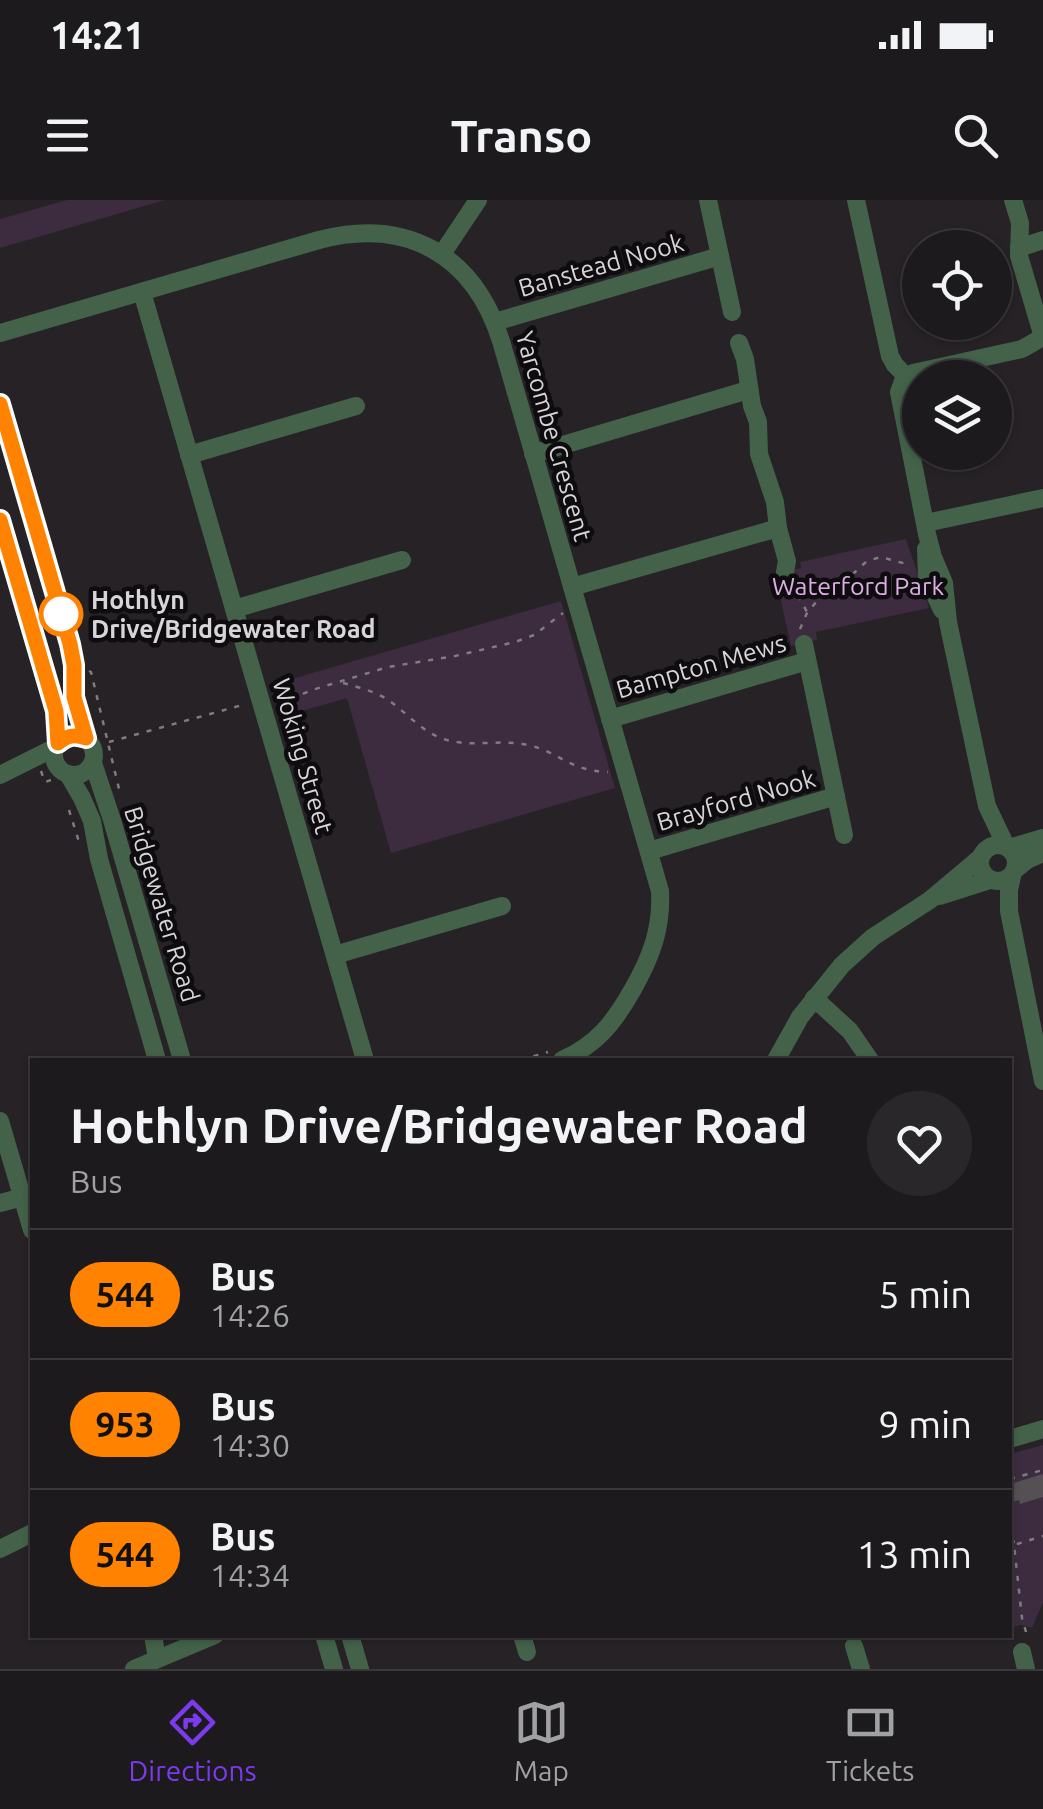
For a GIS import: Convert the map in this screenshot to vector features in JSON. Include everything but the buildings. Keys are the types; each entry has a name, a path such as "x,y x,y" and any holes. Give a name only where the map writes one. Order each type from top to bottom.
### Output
{"street":[{"path":"442,254 478,200"},
{"name":"Banstead Nook","path":"708,200 732,312"},
{"path":"856,200 890,356 902,370"},
{"path":"968,360 1022,348 1043,337 1022,266 1020,223 1013,200"},
{"name":"Yarcombe Crescent","path":"0,333 346,234 374,232 411,240 442,254 476,287 495,322 660,892 660,922 652,954 608,1028 586,1048 561,1054"},
{"path":"1019,248 1043,240"},
{"name":"Banstead Nook","path":"495,322 720,256"},
{"name":"Woking Street","path":"142,292 364,1058"},
{"path":"739,342 758,422 759,454 773,492 786,572"},
{"path":"902,383 902,410"},
{"path":"533,454 749,390"},
{"path":"0,404 70,644 74,697 86,738 94,749 93,763 85,772 58,776 4,774"},
{"path":"189,455 356,406"},
{"path":"915,470 933,557 944,583 948,622 987,806 1016,857 1003,876 1043,1082"},
{"path":"927,528 1043,498"},
{"path":"0,520 56,711 58,776"},
{"path":"572,587 778,528"},
{"path":"927,528 925,571 948,622"},
{"path":"234,609 402,560"},
{"name":"Bampton Mews","path":"610,720 805,652 824,738"},
{"path":"4,774 68,736 86,738"},
{"name":"Brayford Nook","path":"824,738 844,835"},
{"name":"Bridgewater Road","path":"93,763 181,1058"},
{"name":"Bridgewater Road","path":"58,776 88,810 92,821 98,859 156,1058"},
{"name":"Brayford Nook","path":"649,851 836,796"},
{"path":"987,806 982,871 1003,876"},
{"path":"777,1058 814,998 857,951 886,927 930,900 995,845 1008,847 1043,838"},
{"path":"930,900 1003,876 1043,854"},
{"path":"334,956 502,906"},
{"path":"1022,971 1043,966"},
{"path":"814,998 850,1031 869,1058"},
{"path":"0,1121 30,1223"},
{"path":"0,1204 22,1197"},
{"path":"1012,1438 1043,1429"},
{"path":"0,1548 30,1534"},
{"path":"157,1638 165,1656"},
{"path":"134,1669 208,1638"},
{"path":"325,1638 334,1669"},
{"path":"351,1638 360,1669"},
{"path":"854,1646 861,1669"}],"path":[{"path":"805,652 799,632 807,613 822,596 874,558 887,558 925,571"},
{"path":"786,572 807,613"},
{"path":"276,706 299,694 388,668 516,642 534,635 566,611"},
{"path":"91,672 123,802"},
{"path":"342,682 383,696 425,729 449,741 523,744 581,769 613,772"},
{"path":"108,743 254,701"},
{"path":"68,804 83,857"},
{"path":"534,1058 561,1054"},
{"path":"1012,1478 1043,1470"},
{"path":"1012,1536 1026,1632"},
{"path":"1014,1545 1043,1536"}],"green space":[{"path":"67,200 165,200 0,248 0,219"},
{"name":"Waterford Park","path":"906,539 929,608 816,632 817,640 791,646 775,574 801,568 800,562"},
{"path":"561,601 615,788 391,853 347,698 281,717 271,685"},
{"path":"1043,1445 1043,1602 1032,1628 1012,1627 1012,1453"}],"bus line":[{"name":"544","path":"0,404 70,644 74,697 86,738 68,736 58,743 56,711 0,520"}],"place":[{"name":"Hothlyn Drive/Bridgewater Road","path":"61,614"}]}
